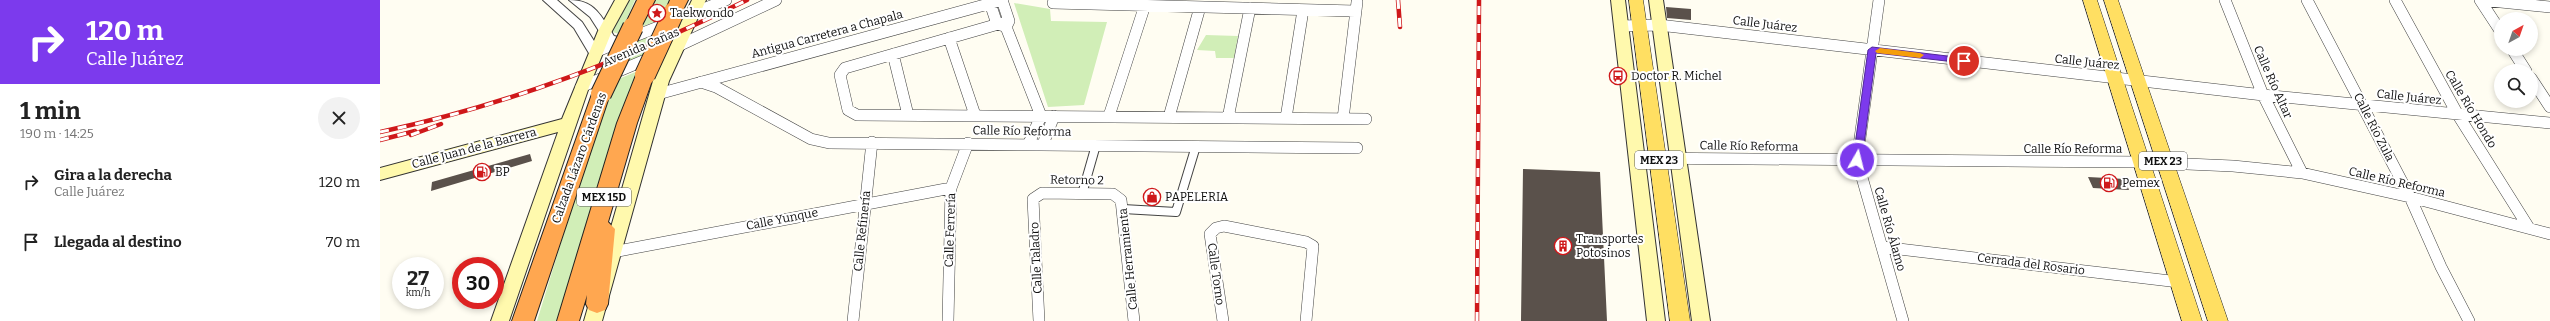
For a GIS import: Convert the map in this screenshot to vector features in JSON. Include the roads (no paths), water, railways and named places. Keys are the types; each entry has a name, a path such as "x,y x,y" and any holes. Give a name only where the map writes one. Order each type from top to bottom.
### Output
{"highway":[{"name":"Calzada Lázaro Cárdenas","path":"523,321 601,94 646,0"},
{"name":"MEX 15D","path":"568,321 627,122 645,75 677,6"},
{"path":"595,313 608,184"},
{"path":"517,321 542,263"}],"main road":[{"name":"Calzada Lázaro Cárdenas","path":"500,321 581,87 595,52 622,0"},
{"path":"595,313 658,94 676,47 699,0"},
{"path":"1618,0 1656,321"},
{"name":"MEX 23","path":"1636,0 1680,321"},
{"path":"1656,0 1701,321"},
{"name":"MEX 23","path":"2090,0 2192,321"},
{"name":"MEX 23","path":"2111,0 2164,164 2218,321"},
{"name":"Calle Juan de la Barrera","path":"380,174 569,123"}],"street":[{"path":"549,0 578,25 595,52"},
{"path":"575,0 594,14 610,39 628,35"},
{"name":"Avenida Cañas","path":"595,52 628,35 692,15 726,0"},
{"name":"Avenida Cañas","path":"581,87 676,47 776,0"},
{"path":"1002,0 1004,24"},
{"name":"Antigua Carretera a Chapala","path":"658,94 1002,0"},
{"name":"Calle Río Álamo","path":"1880,0 1857,160 1903,321"},
{"name":"Calle Río Altar","path":"2225,0 2263,95 2302,173"},
{"name":"Calle Río Zula","path":"2307,0 2410,197 2441,266 2470,321"},
{"name":"Calle Río Hondo","path":"2395,0 2458,115 2529,228"},
{"path":"2480,0 2550,8"},
{"path":"2480,0 2494,21"},
{"path":"990,3 1004,24 1041,116 1029,143"},
{"path":"1053,3 1303,10 1356,7 1343,119"},
{"path":"1109,116 1145,5"},
{"path":"1169,117 1200,7"},
{"path":"1228,118 1250,8"},
{"path":"1286,118 1303,10"},
{"path":"1004,24 849,66 841,72 848,110 857,115 1366,119"},
{"name":"Calle Juárez","path":"1620,26 1659,25 2115,78 2137,79 2263,95 2550,123"},
{"path":"948,38 975,115"},
{"path":"893,54 908,115"},
{"name":"Calle Río Reforma","path":"701,82 716,87 817,141 1357,148"},
{"path":"2538,89 2550,107"},
{"path":"1043,144 1054,116"},
{"name":"Calle Refinería","path":"853,321 872,142"},
{"name":"Calle Ferrería","path":"948,321 951,188 968,143"},
{"path":"1082,194 1096,145"},
{"path":"1123,209 1176,212 1196,146"},
{"name":"Calle Río Reforma","path":"1636,158 2141,162 2233,166 2302,173 2410,197 2550,234"},
{"name":"Calle Yunque","path":"613,252 865,203 951,188"},
{"name":"Retorno 2","path":"1035,196 1042,193 1113,194 1120,197"},
{"name":"Calle Taladro","path":"1035,196 1039,321"},
{"name":"Calle Herramienta","path":"1120,197 1123,209 1134,321"},
{"name":"Calle Torno","path":"1223,321 1210,234 1216,228 1224,226 1306,242 1313,246 1306,321"},
{"name":"Cerrada del Rosario","path":"1882,247 2179,282"}],"railway":[{"path":"380,132 475,108 568,78 658,41 747,0"},
{"path":"1398,0 1400,27"},
{"path":"1477,321 1479,0"},
{"path":"411,135 441,124"},
{"path":"380,140 415,131"}],"place":[{"name":"Taekwondo","path":"657,13"},
{"name":"Doctor R. Michel","path":"1618,76"},
{"name":"BP","path":"482,172"},
{"name":"Pemex","path":"2109,183"},
{"name":"PAPELERIA","path":"1152,197"},
{"name":"Transportes Potosinos","path":"1563,246"}]}
